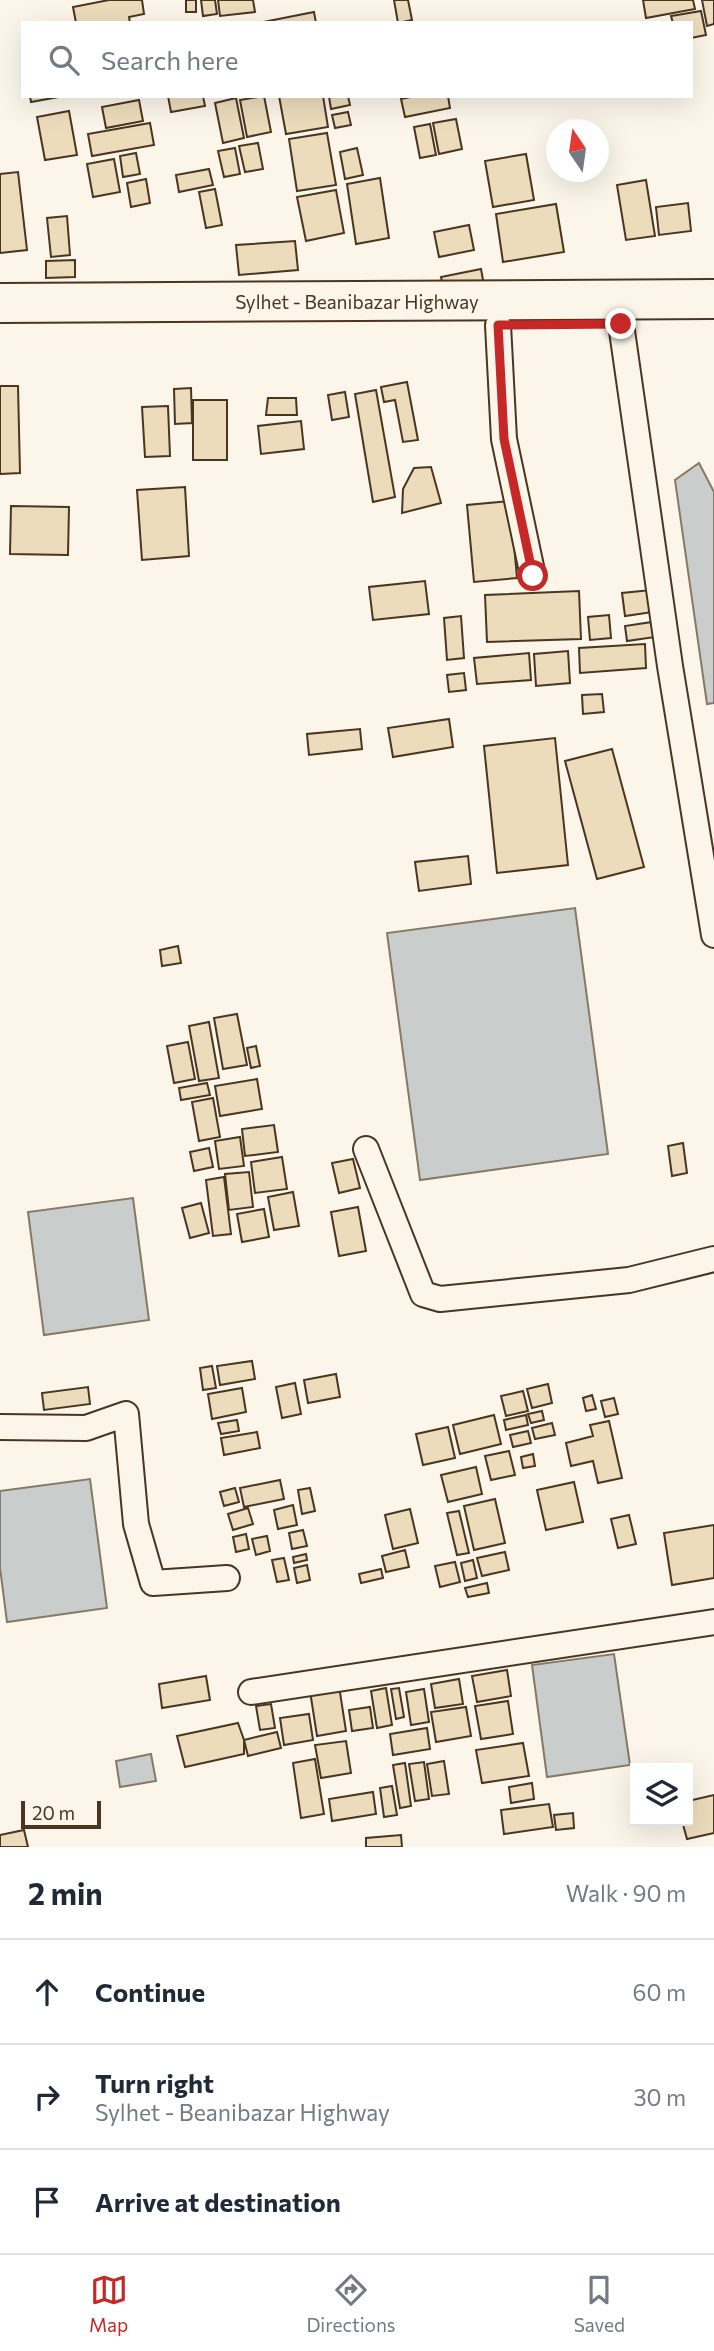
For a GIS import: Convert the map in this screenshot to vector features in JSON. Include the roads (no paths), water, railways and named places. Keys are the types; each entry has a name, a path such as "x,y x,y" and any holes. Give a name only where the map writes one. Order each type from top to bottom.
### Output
{"main road":[{"name":"Sylhet - Beanibazar Highway","path":"0,303 714,299"},
{"name":"Sylhet - Beanibazar Highway","path":"0,328 621,324 714,326"}],"street":[{"path":"621,324 670,666 714,935"},
{"path":"498,325 504,439 533,576"},
{"path":"366,1149 423,1294 440,1299 629,1280 714,1259"},
{"path":"0,1427 86,1428 126,1415 136,1524 153,1583 227,1578"},
{"path":"251,1692 714,1622"}]}
